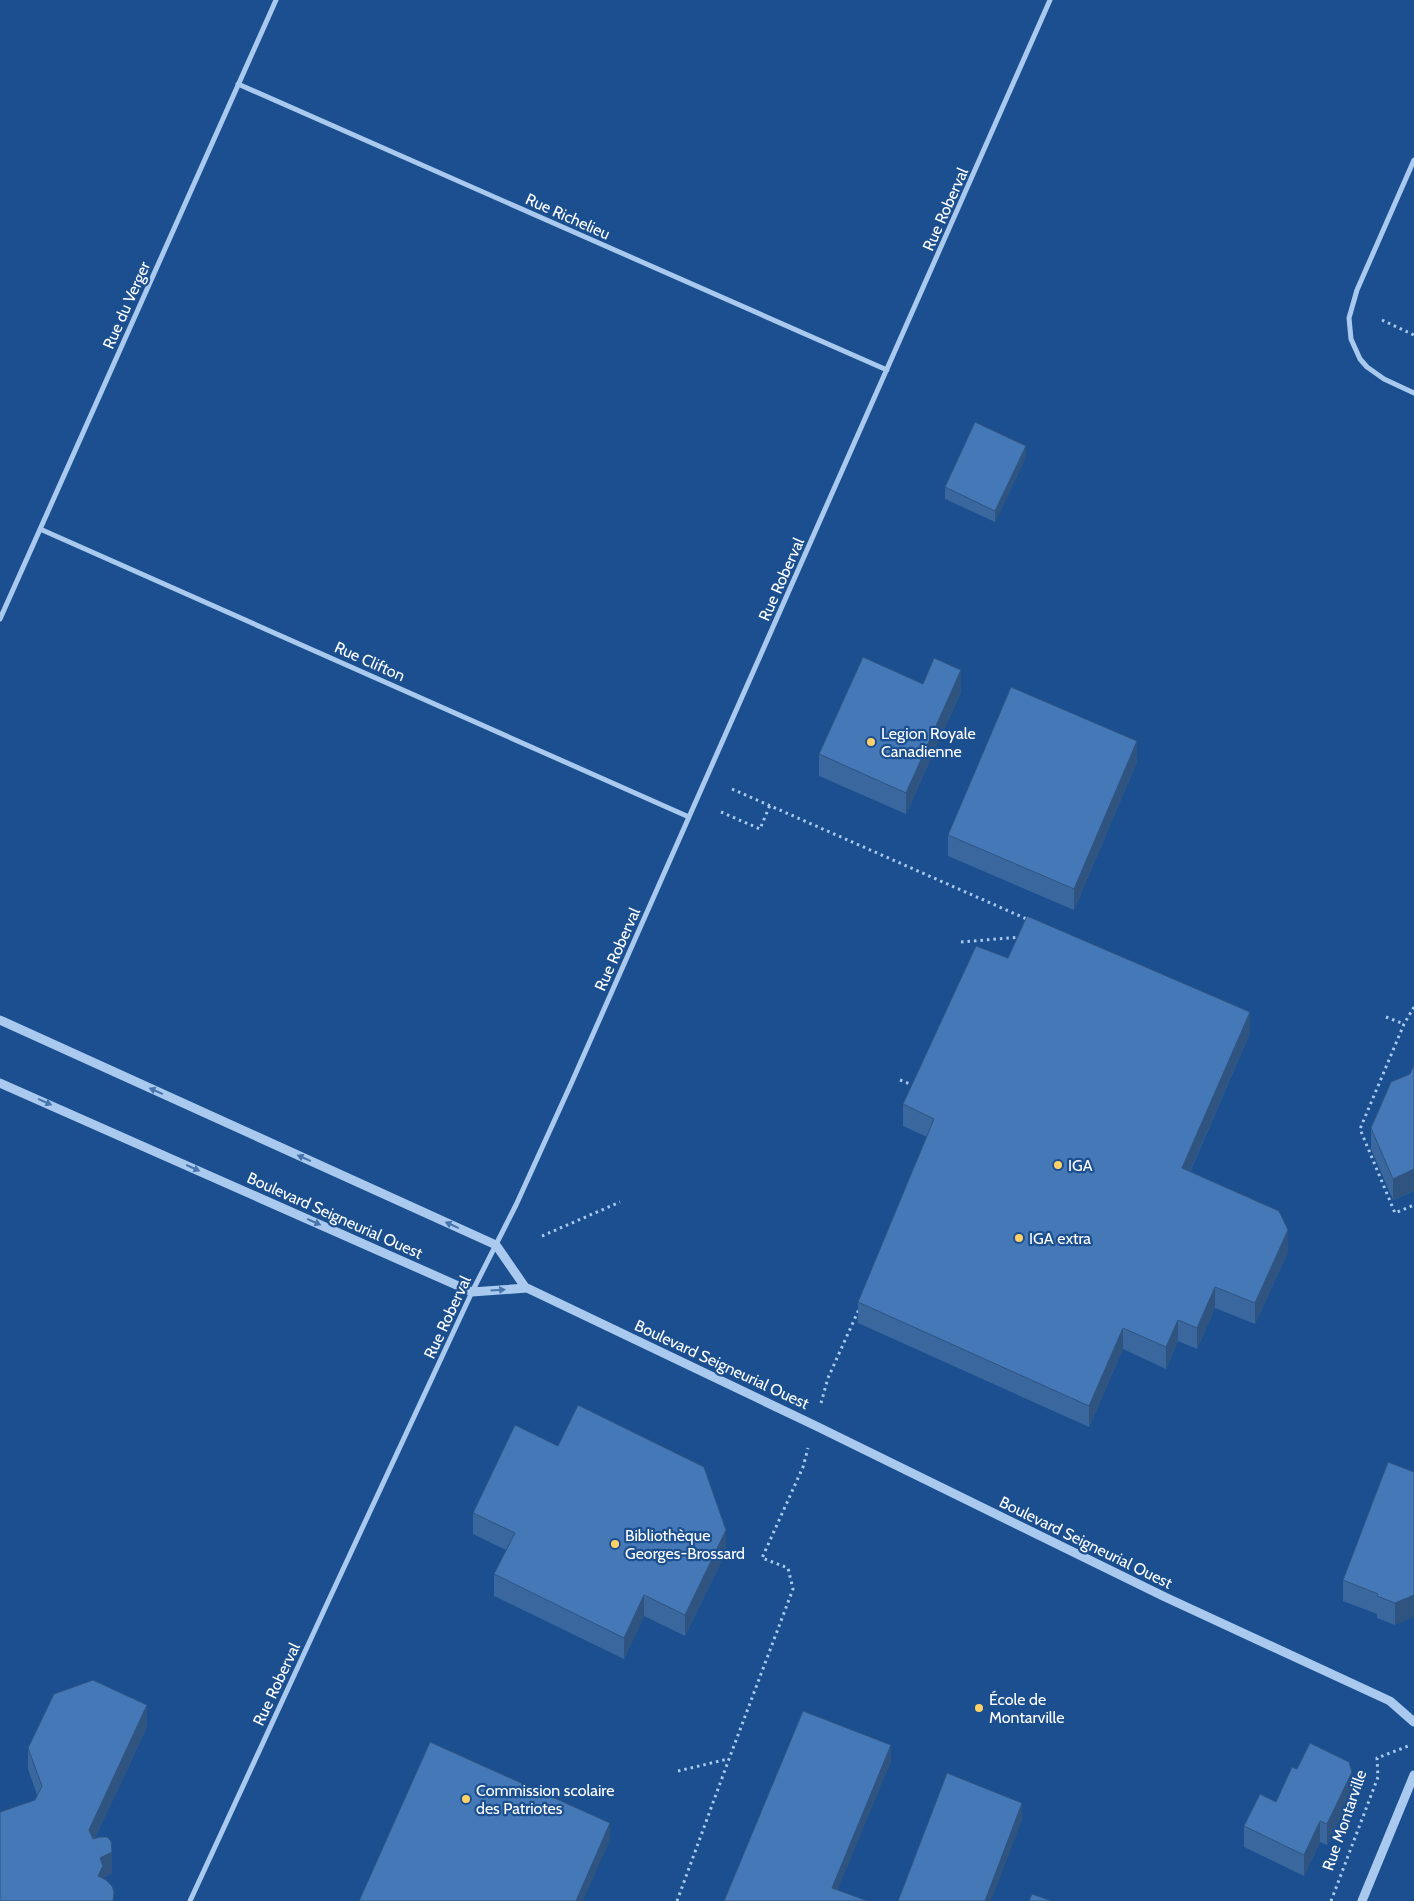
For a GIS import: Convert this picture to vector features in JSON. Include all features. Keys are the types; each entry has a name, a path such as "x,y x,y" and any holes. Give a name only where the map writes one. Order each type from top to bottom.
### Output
{"street":[{"name":"Rue du Verger","path":"0,619 276,0"},
{"name":"Rue Roberval","path":"190,1901 472,1292 496,1245 567,1092 1050,0"},
{"name":"Rue Richelieu","path":"238,84 887,370"},
{"path":"1414,160 1357,290 1348,318 1351,339 1360,358 1367,367 1384,379 1414,393"},
{"name":"Rue Clifton","path":"40,529 690,817"},
{"path":"0,1020 496,1245 525,1287"},
{"name":"Boulevard Seigneurial Ouest","path":"0,1082 472,1292 525,1287 814,1425 1165,1597 1390,1701 1414,1722"},
{"path":"1362,1901 1414,1775"}],"path":[{"path":"1382,320 1414,335"},
{"path":"732,789 1034,922"},
{"path":"721,812 760,829 770,805"},
{"path":"961,942 1027,937"},
{"path":"1414,1007 1404,1024 1360,1129 1395,1213 1414,1205"},
{"path":"1386,1017 1404,1024"},
{"path":"900,1080 920,1088"},
{"path":"542,1236 620,1202"},
{"path":"828,1378 862,1302"},
{"path":"677,1901 793,1590 788,1568 762,1558 803,1467 814,1425"},
{"name":"Rue Montarville","path":"1331,1901 1378,1777 1377,1758 1414,1743"},
{"path":"678,1771 729,1759"}],"building":[{"path":"975,422 1026,446 995,511 945,487"},
{"path":"863,657 923,684 934,658 961,670 906,793 819,754"},
{"path":"1011,687 1137,741 1074,889 948,835"},
{"name":"IGA","path":"1027,916 1250,1012 1182,1168 1279,1211 1288,1230 1255,1303 1215,1287 1197,1328 1178,1320 1166,1347 1123,1328 1089,1406 858,1302 934,1119 903,1104 976,946 1008,958"},
{"path":"1414,1065 1414,1169 1393,1179 1371,1128 1391,1082 1410,1074"},
{"path":"578,1405 704,1467 726,1530 685,1615 644,1595 624,1638 494,1574 515,1533 473,1513 515,1425 558,1446"},
{"path":"1388,1462 1414,1472 1414,1595 1395,1603 1343,1580"},
{"path":"93,1680 147,1705 89,1830 93,1839 107,1837 111,1841 112,1852 100,1858 103,1866 98,1876 112,1886 114,1892 113,1901 0,1901 0,1812 35,1800 42,1786 28,1748 54,1694"},
{"path":"803,1711 891,1745 832,1888 868,1901 724,1901"},
{"name":"Commission scolaire des Patriotes","path":"430,1742 610,1823 576,1901 359,1901"},
{"path":"1310,1743 1349,1762 1352,1772 1327,1824 1320,1821 1304,1855 1244,1826 1260,1794 1276,1802 1292,1767 1297,1769"},
{"path":"947,1773 1022,1803 985,1901 898,1901"},
{"path":"1032,1894 1052,1901 1029,1901"}],"place":[{"name":"Legion Royale Canadienne","path":"871,742"},
{"name":"IGA","path":"1058,1165"},
{"name":"IGA extra","path":"1019,1238"},
{"name":"Bibliothèque Georges-Brossard","path":"615,1544"},
{"name":"École de Montarville","path":"979,1708"},
{"name":"Commission scolaire des Patriotes","path":"466,1799"}]}
